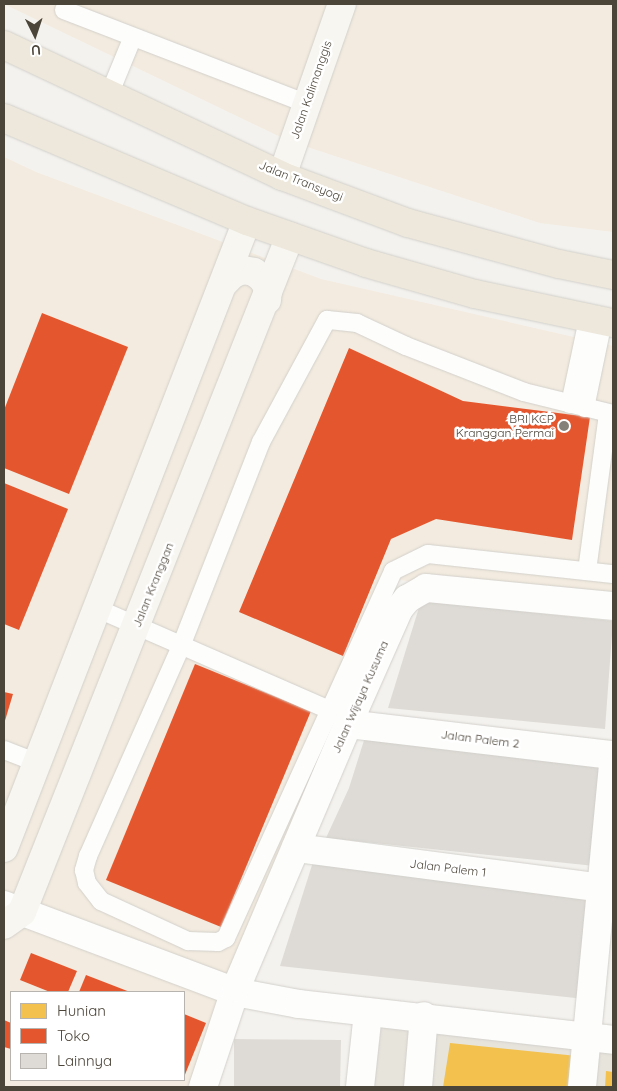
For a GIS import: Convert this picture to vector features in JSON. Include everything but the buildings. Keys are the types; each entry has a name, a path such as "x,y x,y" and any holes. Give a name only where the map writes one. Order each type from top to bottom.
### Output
{"highway":[{"name":"Jalan Transyogi","path":"4,46 282,176 408,223 559,264 613,275"},
{"path":"4,118 247,222 366,263 475,294 601,321"}],"main road":[{"name":"Jalan Kalimanggis","path":"282,176 305,103 342,4"},
{"path":"4,848 34,762 225,282 247,222"},
{"name":"Jalan Kranggan","path":"10,914 138,624 267,300 290,236"},
{"path":"225,282 233,274 243,270 254,272 263,279 268,289 267,300"}],"street":[{"name":"Jalan Wijaya Kusuma","path":"203,1087 235,992 296,848 339,717 399,609 416,591 430,588 613,606"},
{"name":"Jalan Palem 2","path":"339,717 613,755"},
{"path":"582,1087 586,1038 607,888 613,763"},
{"name":"Jalan Palem 1","path":"296,848 607,888"},
{"path":"10,914 235,992 299,1004 424,1016 613,1040"},
{"path":"360,1087 368,1012"},
{"path":"418,1087 424,1016"}],"lane":[{"path":"64,10 132,39 305,103"},
{"path":"109,95 132,39"},
{"path":"587,571 611,414 524,392 347,320 327,320 304,357 261,442 182,644 84,870 87,883 101,901 188,941 218,942 226,938 339,717 393,571 405,563 428,554 613,574"},
{"path":"577,406 601,321"},
{"path":"96,608 138,624 339,717"},
{"path":"4,750 34,762"}],"shaded area":[{"path":"4,4 613,4 613,232 540,223 289,141"},
{"path":"4,157 36,172 321,279 613,346 613,603 399,580 195,1087 4,1087"},
{"path":"382,1019 613,1044 613,1087 374,1087"}],"place":[{"name":"BRI KCP Kranggan Permai","path":"564,426"}]}
